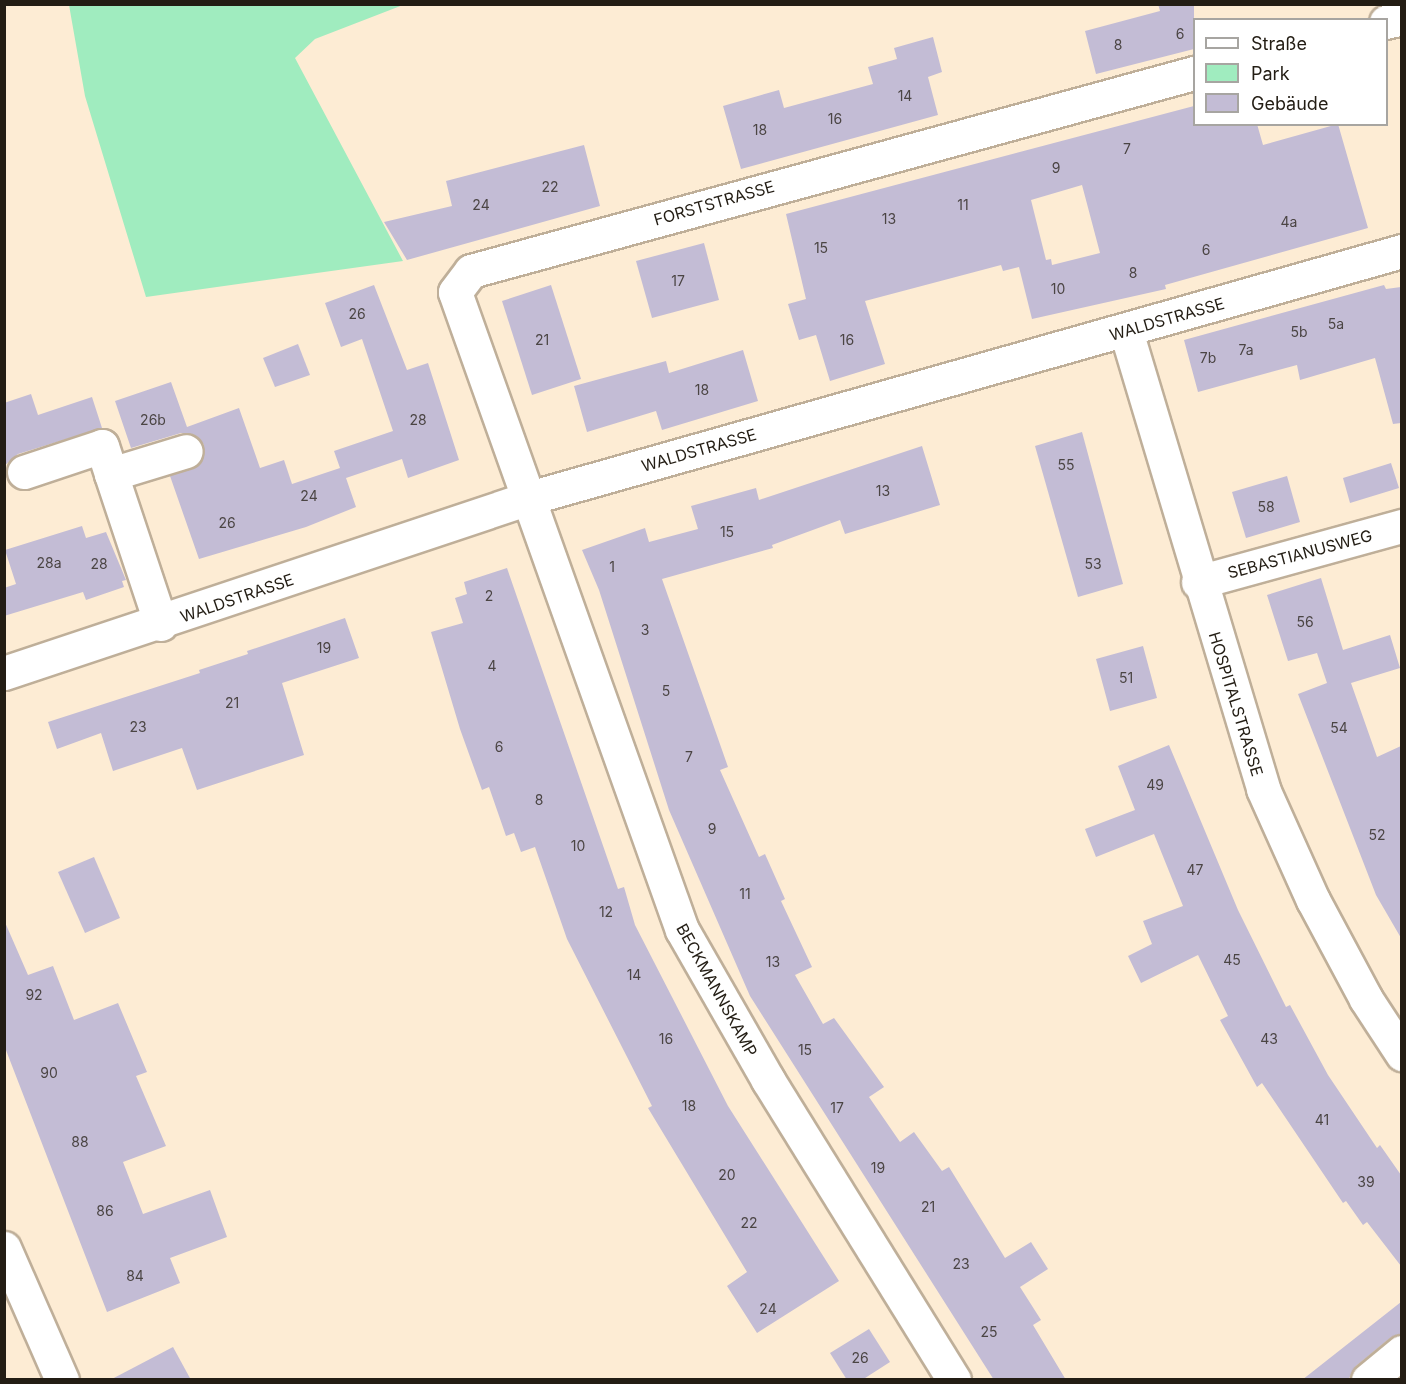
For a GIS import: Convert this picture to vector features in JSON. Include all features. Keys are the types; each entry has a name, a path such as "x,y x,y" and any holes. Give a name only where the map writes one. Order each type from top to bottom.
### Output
{"street":[{"name":"FORSTSTRASSE","path":"530,498 455,292 471,271 1193,72"},
{"name":"WALDSTRASSE","path":"4,673 161,624 530,498 1126,331 1401,251"},
{"name":"HOSPITALSTRASSE","path":"1126,331 1198,582 1263,789 1312,900 1366,999 1401,1054"},
{"path":"24,472 102,446 161,624"},
{"path":"111,474 186,451"},
{"name":"BECKMANNSKAMP","path":"530,498 682,930 768,1080 954,1380"},
{"name":"SEBASTIANUSWEG","path":"1198,582 1401,526"},
{"path":"4,1248 62,1380"},
{"path":"1368,1380 1401,1352"}],"green space":[{"path":"69,5 403,5 315,39 295,58 403,261 146,297 85,96"}],"building":[{"path":"1158,4 1194,4 1193,49 1096,74 1085,31 1160,11"},
{"path":"933,37 942,72 928,77 938,115 741,169 723,106 779,90 784,108 873,84 868,67 897,59 894,48"},
{"path":"1193,106 1193,126 1258,126 1263,145 1331,126 1339,126 1368,228 1165,285 1166,289 1032,319 1019,267 1003,271 1001,265 865,301 885,364 830,381 816,335 799,340 788,304 806,299 786,214","holes":["1082,185 1100,253 1052,265 1051,259 1046,260 1031,200"]},
{"path":"584,145 600,206 407,260 384,222 452,206 446,181"},
{"path":"704,243 719,300 652,318 636,261"},
{"path":"374,285 407,370 428,363 459,460 408,478 402,459 346,478 356,507 306,527 199,559 170,476 199,464 204,445 198,437 181,433 131,448 115,401 171,382 187,427 239,408 260,468 284,460 292,484 340,468 334,451 393,431 362,339 341,347 325,303"},
{"path":"551,285 581,379 532,395 502,301"},
{"path":"1384,285 1386,289 1401,287 1401,423 1393,424 1375,358 1300,380 1297,365 1198,392 1184,340"},
{"path":"298,344 310,375 275,387 263,358"},
{"path":"743,350 758,401 662,430 656,411 587,432 574,386 666,361 669,373"},
{"path":"31,394 38,415 92,397 102,428 18,454 4,466 4,403"},
{"path":"1082,432 1123,584 1078,597 1035,446"},
{"path":"922,446 940,505 845,534 840,520 772,545 773,548 662,579 728,767 720,770 759,857 765,854 785,899 781,901 812,967 795,975 823,1024 834,1018 884,1087 869,1097 900,1142 914,1132 942,1171 949,1167 1005,1258 1031,1242 1048,1269 1020,1287 1041,1320 1033,1325 1066,1380 994,1380 750,996 669,810 599,590 582,550 645,528 649,542 698,529 691,506 756,488 759,500"},
{"path":"1391,463 1399,488 1350,503 1343,478"},
{"path":"1287,476 1300,522 1246,538 1232,492"},
{"path":"82,526 86,538 106,532 126,580 122,581 124,587 86,600 83,592 4,616 4,588 16,584 5,550"},
{"path":"507,568 618,889 624,887 635,925 728,1106 839,1281 757,1333 727,1286 747,1272 648,1108 652,1106 567,939 535,847 521,852 514,833 506,836 489,787 482,790 460,729 431,632 463,623 455,598 467,594 464,582"},
{"path":"1321,578 1343,650 1390,635 1400,668 1351,683 1377,757 1401,746 1401,938 1376,895 1298,694 1327,683 1317,653 1288,661 1267,595"},
{"path":"345,618 359,658 282,683 304,755 197,790 182,748 113,771 101,733 57,749 48,722 200,673 199,670 248,654 247,651"},
{"path":"1143,646 1157,698 1110,711 1096,659"},
{"path":"1169,745 1238,910 1286,1007 1290,1005 1328,1075 1377,1148 1380,1145 1401,1175 1401,1266 1367,1222 1363,1225 1346,1201 1343,1203 1262,1083 1257,1087 1220,1020 1228,1016 1198,955 1141,983 1128,956 1152,944 1143,921 1183,906 1154,834 1096,857 1085,829 1135,810 1118,766"},
{"path":"94,857 120,918 85,933 58,872"},
{"path":"4,920 28,975 53,966 74,1020 118,1003 147,1072 136,1076 166,1146 123,1162 143,1214 210,1190 227,1237 170,1258 180,1283 107,1312 4,1045"},
{"path":"1401,1302 1401,1334 1390,1338 1356,1366 1348,1380 1302,1380"},
{"path":"869,1329 890,1362 862,1380 847,1380 830,1353"},
{"path":"173,1347 191,1380 110,1380"}]}
